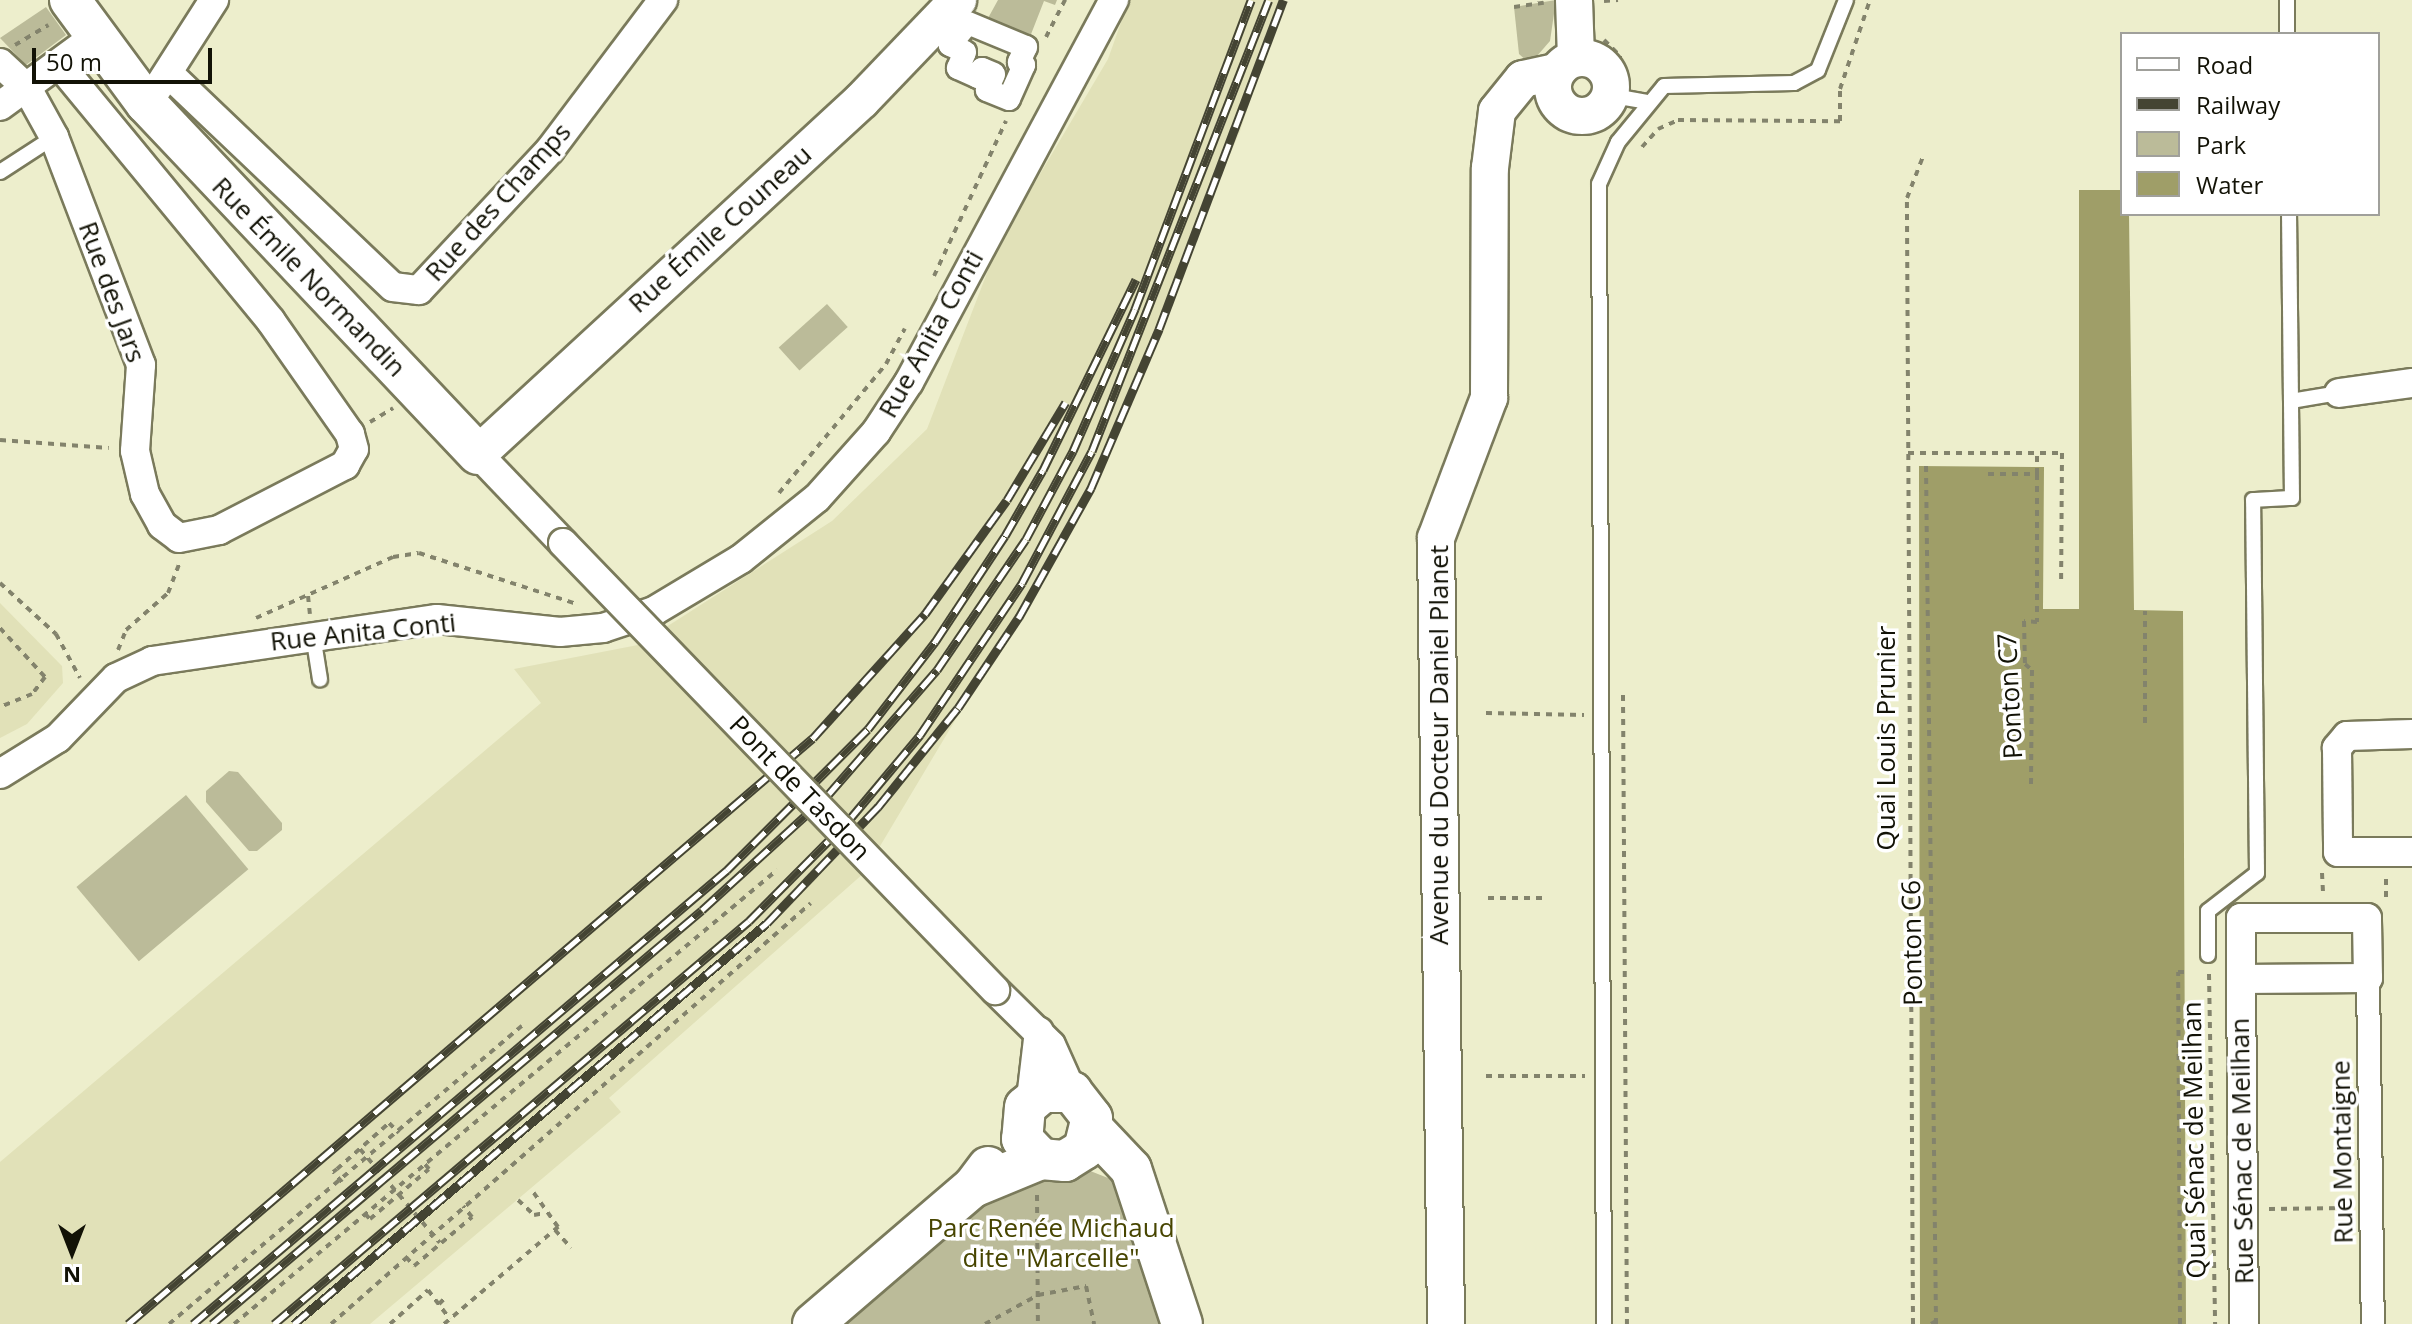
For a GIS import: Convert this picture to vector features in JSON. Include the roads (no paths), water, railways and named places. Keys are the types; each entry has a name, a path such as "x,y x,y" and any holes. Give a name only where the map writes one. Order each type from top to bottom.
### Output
{"main road":[{"name":"Rue Émile Normandin","path":"83,17 158,88 478,454"},
{"path":"813,1324 973,1187 1026,1112 1058,1089 1072,1092 1088,1107 1093,1129 1131,1169 1146,1204 1182,1324"},
{"path":"1026,1112 1022,1139 1048,1171"},
{"path":"1048,1171 1084,1149 1093,1129"},
{"path":"973,1187 1048,1171 1108,1178 1146,1204"}],"street":[{"path":"158,88 214,0"},
{"name":"Rue des Champs","path":"158,88 393,287 419,290 550,150 663,0"},
{"name":"Rue Anita Conti","path":"0,774 58,738 100,692 133,668 177,655 437,619 560,632 603,628 654,611 693,591 786,525 845,471 909,382 1114,0"},
{"path":"1562,77 1604,68 1611,85 1608,101 1597,113 1579,117 1562,77 1574,0"},
{"name":"Rue Émile Couneau","path":"478,454 862,100 952,2"},
{"path":"0,106 12,74 59,64 83,17"},
{"name":"Rue Émile Normandin","path":"59,64 271,321 344,419 354,449 345,465 255,515 187,538"},
{"name":"Rue des Jars","path":"12,74 54,137 141,365 135,451 145,494 162,525 187,538"},
{"name":"Avenue du Docteur Daniel Planet","path":"1446,1324 1435,548 1442,514 1489,398 1490,168 1497,111 1513,87 1523,79 1562,77"},
{"path":"2339,393 2412,383"},
{"name":"Rue Émile Normandin","path":"478,454 563,543"},
{"name":"Pont de Tasdon","path":"563,543 995,990 1039,1031 1072,1092"},
{"path":"2412,734 2355,735 2338,743 2338,852 2412,852"},
{"name":"Rue Sénac de Meilhan","path":"2241,979 2368,978 2367,918 2241,918 2241,979 2244,1324"},
{"name":"Rue Montaigne","path":"2368,978 2373,1324"},
{"path":"1026,1112 1039,1031"}],"lane":[{"path":"1603,1076 1604,1324 1597,204 1604,169 1646,102 1664,86 1794,83 1808,78 1830,49 1846,0"},
{"path":"2287,0 2287,32"},
{"path":"1608,101 1619,97 1646,102"},
{"path":"0,172 54,137"},
{"path":"2208,955 2208,911 2257,873 2253,500 2292,498 2289,216"},
{"path":"2291,401 2339,393"},
{"path":"313,635 320,679"}],"water":[{"path":"2079,190 2120,190 2120,216 2129,216 2134,610 2183,611 2186,1324 1920,1324 1919,466 2044,467 2043,609 2079,609"}],"railway":[{"path":"212,1324 702,910 827,796 937,670 1026,539 1073,451 1135,309 1251,0"},
{"path":"274,1324 749,921 849,820 920,735 1022,583 1092,451 1269,0"},
{"path":"294,1324 767,923 878,807 958,708 1019,617 1091,488 1159,329 1283,0"},
{"path":"193,1324 727,870 868,729 935,642 1005,536 1043,470 1136,279"},
{"path":"128,1324 813,738 925,614 1007,500 1066,402"}],"park label":[{"name":"Parc Renée Michaud dite \"Marcelle\"","path":"1051,1243"}]}
